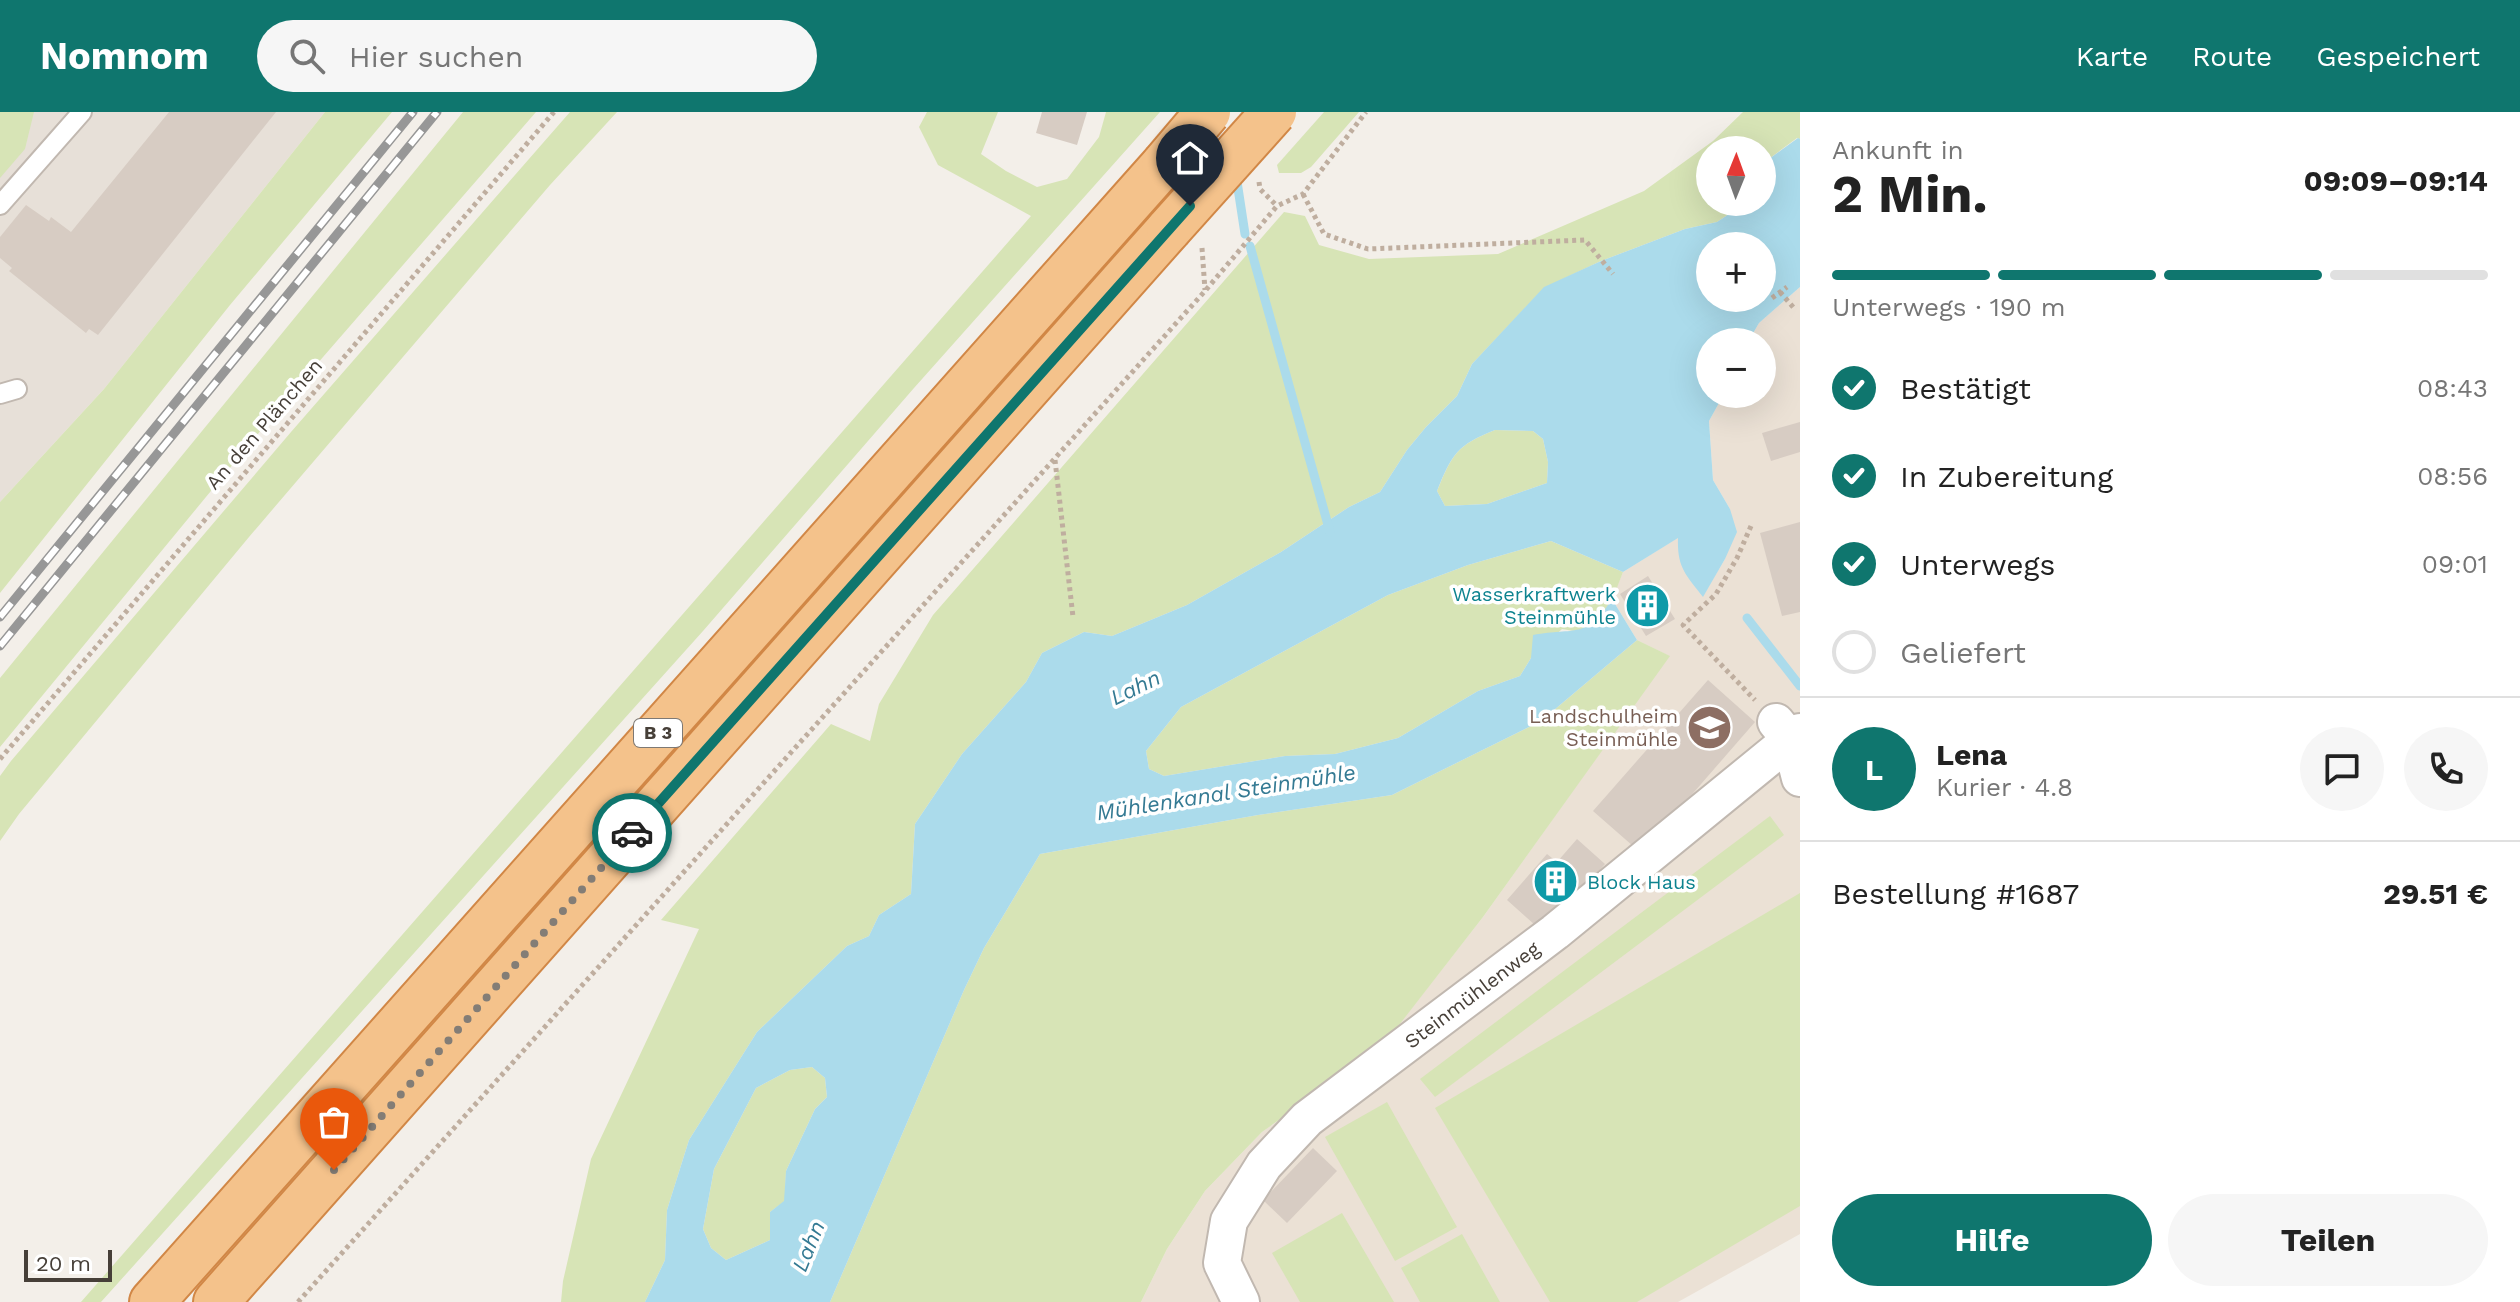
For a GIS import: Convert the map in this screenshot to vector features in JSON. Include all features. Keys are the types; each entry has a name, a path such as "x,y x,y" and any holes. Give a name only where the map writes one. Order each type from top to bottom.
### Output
{"highway":[{"name":"B 3","path":"152,1302 1208,112"},
{"name":"B 3","path":"216,1302 1274,112"}],"street":[{"path":"1788,731 1800,778"},
{"name":"Steinmühlenweg","path":"1236,1300 1222,1263 1229,1221 1264,1165 1307,1119 1555,932 1788,731"}],"lane":[{"path":"0,205 82,112"}],"path":[{"name":"An den Plänchen","path":"0,759 554,112"},
{"path":"298,1302 1055,459 1277,206 1303,194 1366,112"},
{"path":"1303,194 1324,234 1368,249 1585,240 1613,274"},
{"path":"1776,295 1787,287"},
{"path":"1780,292 1794,308"},
{"path":"1055,459 1073,617"},
{"path":"1751,526 1716,594 1683,625 1788,731"}],"shaded area":[{"path":"0,112 325,112 104,389 0,502"},
{"name":"Landschulheim Steinmühle","path":"1800,287 1800,1234 1678,1302 1141,1302 1167,1249 1205,1191 1262,1132 1382,1046 1483,917 1669,656 1637,640 1612,599 1623,572 1679,537 1703,596 1725,559 1730,509 1713,480 1709,421 1716,408 1776,408 1776,328 1756,328 1772,312 1776,312 1776,308"}],"green space":[{"path":"0,112 34,112 25,149 0,178"},
{"path":"325,112 392,112 230,305 0,593 0,502 104,389"},
{"path":"463,112 536,112 290,395 0,747 0,678"},
{"path":"570,112 617,112 550,185 249,537 19,814 0,841 0,776 11,761 291,432"},
{"path":"927,112 998,112 981,154 1037,187 1067,179 1099,137 1106,112 1160,112 703,631 101,1302 81,1302 1031,216 938,165 919,127"},
{"path":"1324,112 1359,112 1311,167 1301,173 1279,173 1277,165"},
{"path":"1743,112 1800,112 1800,139 1797,138 1776,154 1776,136 1718,136"},
{"path":"1696,153 1696,216 1726,216 1717,222 1685,229 1601,261 1544,288 1472,364 1457,396 1407,450 1380,492 1349,507 1281,552 1187,605 1112,636 1084,632 1042,653 1026,682 962,754 915,824 911,894 879,915 869,936 847,946 757,1032 689,1140 667,1210 665,1260 645,1302 561,1302 591,1159 699,929 661,920 831,724 870,741 879,704 933,615 1284,212 1305,216 1319,245 1369,259 1498,254 1644,191"},
{"path":"1495,430 1533,431 1543,439 1548,462 1547,483 1487,504 1445,506 1437,491 1452,459 1464,446"},
{"path":"1551,541 1623,572 1613,598 1597,621 1580,631 1562,629 1531,658 1520,676 1478,691 1398,738 1335,754 1285,756 1164,776 1149,769 1146,751 1181,707 1388,595 1468,565"},
{"path":"1637,640 1670,656 1483,917 1382,1047 1262,1132 1205,1191 1167,1249 1141,1302 830,1302 964,990 984,948 1040,854 1258,815 1392,795 1541,721"},
{"path":"1770,816 1784,835 1435,1097 1420,1079"},
{"path":"1800,893 1800,1206 1637,1302 1550,1302 1435,1108"},
{"path":"812,1067 825,1078 827,1097 815,1109 786,1171 785,1201 770,1212 770,1240 726,1260 711,1248 703,1229 714,1169 756,1088 790,1070"},
{"path":"1387,1102 1457,1227 1395,1261 1325,1137"},
{"path":"1342,1213 1394,1302 1300,1302 1272,1253"},
{"path":"1462,1234 1500,1302 1420,1302 1401,1268"}],"water":[{"path":"1800,139 1800,287 1776,308 1776,232 1696,232 1696,312 1772,312 1756,328 1696,328 1696,408 1716,408 1709,421 1713,480 1730,509 1737,532 1703,597 1683,570 1678,538 1623,572 1551,541 1468,565 1388,595 1181,707 1146,751 1149,769 1164,776 1285,756 1335,754 1398,738 1478,691 1520,676 1531,658 1533,635 1587,626 1595,621 1612,599 1637,640 1541,721 1392,795 1258,815 1040,854 984,948 964,990 830,1302 645,1302 665,1260 667,1210 689,1140 757,1032 847,946 869,936 879,915 911,894 915,824 962,754 1026,682 1042,653 1084,632 1112,636 1187,605 1281,552 1349,507 1380,492 1407,450 1457,396 1472,364 1544,287 1685,229 1717,222 1726,216 1776,216 1776,154","holes":["1495,430 1533,431 1543,439 1548,462 1547,483 1487,504 1445,506 1437,491 1452,459 1464,446","812,1067 825,1078 827,1097 815,1109 786,1171 784,1201 770,1212 770,1240 726,1260 711,1248 703,1229 714,1169 756,1088 790,1070"]}],"building":[{"path":"169,112 276,112 98,335 89,329 86,333 9,271 12,268 0,258 0,237 26,205 49,221 51,217 71,232"},
{"path":"1042,112 1087,112 1077,145 1036,133"},
{"path":"1800,422 1800,452 1771,461 1762,433"},
{"path":"1800,522 1800,612 1782,616 1760,533"},
{"name":"Wasserkraftwerk Steinmühle","path":"1648,576 1675,619 1646,636 1620,594"},
{"path":"1708,680 1755,722 1641,853 1593,811"},
{"name":"Block Haus","path":"1577,839 1605,864 1544,933 1507,900 1547,854 1557,862"},
{"path":"1313,1148 1337,1171 1287,1223 1263,1200"}],"waterway":[{"path":"1236,175 1245,234"},
{"path":"1250,246 1330,532"},
{"path":"1747,618 1800,686"}],"railway":[{"path":"0,617 413,112"},
{"path":"0,646 437,112"}],"way so far":[{"path":"334,1170 632,833"}],"place":[{"name":"Wasserkraftwerk Steinmühle","path":"1647,606"},
{"name":"Landschulheim Steinmühle","path":"1709,727"},
{"name":"Block Haus","path":"1556,882"}],"route":[{"path":"632,833 1190,206"}],"water label":[{"name":"Lahn","path":"1135,687"},
{"name":"Mühlenkanal Steinmühle","path":"1226,792"},
{"name":"Lahn","path":"808,1246"}]}
